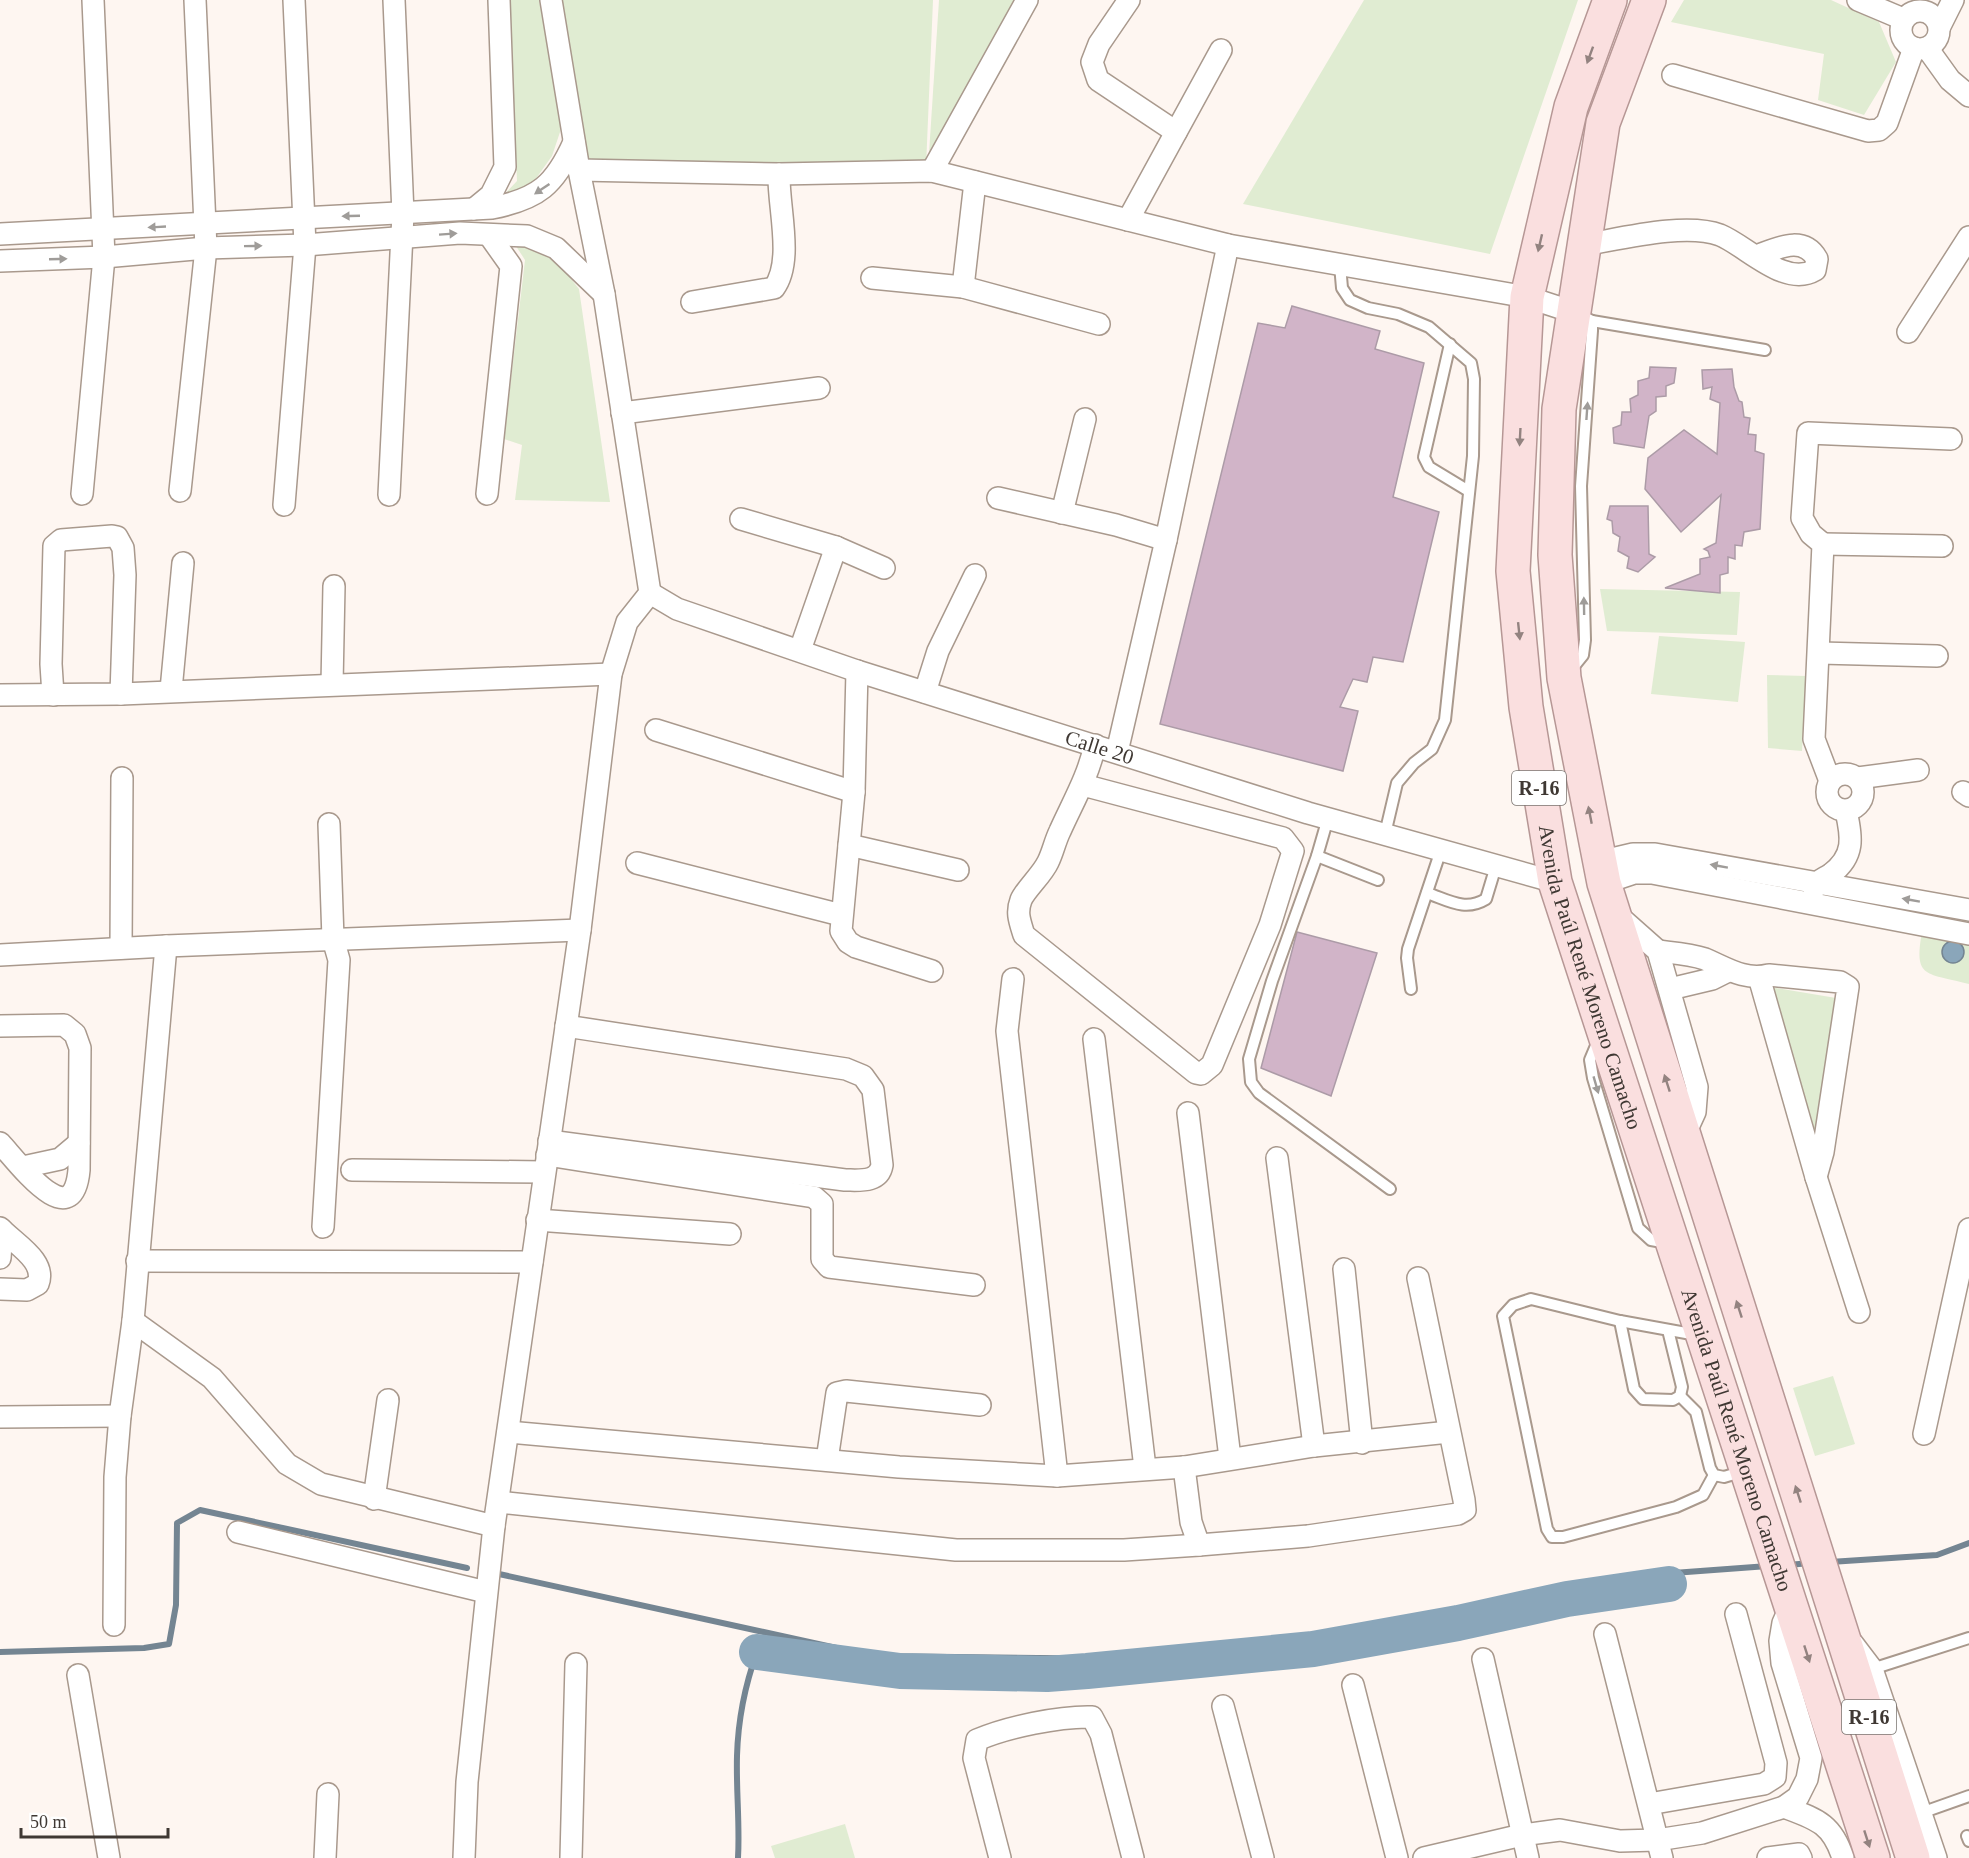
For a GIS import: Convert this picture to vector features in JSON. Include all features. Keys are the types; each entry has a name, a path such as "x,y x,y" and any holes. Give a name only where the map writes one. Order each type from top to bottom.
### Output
{"main road":[{"name":"Avenida Paúl René Moreno Camacho","path":"1610,0 1571,107 1527,297 1513,571 1526,707 1555,882 1873,1858"},
{"name":"Avenida Paúl René Moreno Camacho","path":"1649,0 1604,123 1583,245 1582,317 1558,409 1555,555 1564,678 1605,886 1913,1858"}],"street":[{"path":"82,494 104,257 93,0"},
{"path":"180,491 206,248 195,0"},
{"path":"284,505 305,245 294,0"},
{"path":"389,495 403,214 394,0"},
{"path":"474,209 491,195 504,167 499,0"},
{"path":"464,1858 467,1782 494,1526 580,930 611,674 627,622 650,593 604,294 579,170 551,0"},
{"path":"932,171 1027,0"},
{"path":"1130,0 1099,44 1092,62 1098,80 1176,132"},
{"path":"1858,0 1933,15 1930,40 1950,80 1969,96"},
{"path":"1673,75 1869,131 1879,130 1887,123 1953,0"},
{"path":"1907,10 1900,26 1903,40 1930,40 1969,79"},
{"path":"1128,220 1221,50"},
{"path":"0,234 204,225 303,217 403,214 474,209 522,202 549,185 565,163 574,142"},
{"path":"579,170 779,174 932,171 1228,245 1527,297 1582,317"},
{"path":"692,302 774,288 782,277 785,263 778,198 779,174"},
{"path":"963,287 975,182"},
{"path":"0,224 0,269"},
{"path":"1583,245 1695,230 1717,234 1736,242 1756,256"},
{"path":"0,261 104,257 206,248 305,245 460,233 527,236 556,248 604,294"},
{"path":"487,494 511,266 489,235"},
{"path":"1908,332 1969,237"},
{"path":"1117,752 1166,540 1228,245"},
{"path":"872,278 963,287 1099,324"},
{"path":"622,413 819,388"},
{"path":"1062,513 1085,420"},
{"path":"1942,546 1823,543 1811,534 1802,518 1808,433 1951,439"},
{"path":"998,498 1116,525 1166,540"},
{"path":"741,519 836,547 884,568"},
{"path":"53,695 51,640 54,546 61,540 112,536 121,542 123,548 125,575 121,694"},
{"path":"1823,543 1820,652 1814,739 1830,781"},
{"path":"800,650 836,547"},
{"path":"171,690 183,563"},
{"path":"925,692 938,651 975,575"},
{"path":"332,684 334,586"},
{"name":"Calle 20","path":"650,593 677,609 857,671 1328,818 1555,882"},
{"path":"1820,652 1937,656"},
{"path":"857,671 854,792 841,931 848,942 856,947 932,971"},
{"path":"0,695 121,694 171,690 611,674"},
{"path":"656,730 854,792"},
{"path":"1083,785 1283,838 1293,850 1258,955 1212,1065 1201,1074 1196,1073 1024,935 1017,915 1022,897 1034,885 1048,863 1083,785 1095,746"},
{"path":"1858,778 1863,787 1863,798 1857,807 1846,811 1836,808 1828,801 1826,791 1830,781 1838,775 1848,774 1858,778 1918,770"},
{"path":"121,948 122,778"},
{"path":"1808,903 1816,883 1832,874 1848,857 1853,840 1846,811"},
{"path":"323,1227 339,960 333,939 329,824"},
{"path":"849,845 958,870"},
{"path":"1605,886 1633,854 1655,854 1969,910"},
{"path":"637,863 841,915"},
{"path":"1605,886 1634,873 1652,873 1969,934"},
{"path":"1605,886 1658,951 1697,1087 1695,1112 1684,1136"},
{"path":"0,955 166,946 580,930"},
{"path":"114,1625 115,1477 120,1416 133,1321 166,946"},
{"path":"1658,951 1704,959 1728,971 1759,977 1769,975 1840,982 1848,987 1823,1152 1816,1177"},
{"path":"1670,989 1712,978 1728,971"},
{"path":"1759,977 1816,1177 1859,1312"},
{"path":"1013,978 1007,1031 1057,1476"},
{"path":"0,1026 64,1025 75,1034 80,1048 79,1143 78,1183 73,1192 64,1197 55,1196 41,1188 0,1143"},
{"path":"352,1170 547,1156 863,1181 874,1178 881,1171 873,1090 863,1076 846,1069 566,1026"},
{"path":"1094,1039 1145,1468"},
{"path":"1188,1113 1230,1458"},
{"path":"23,1167 60,1159 79,1143"},
{"path":"547,1156 814,1197 822,1204 822,1259 829,1267 975,1286"},
{"path":"1277,1158 1314,1446"},
{"path":"537,1220 730,1234"},
{"path":"0,1258 1,1229"},
{"path":"0,1289 27,1290 38,1284 42,1275 39,1265 1,1229"},
{"path":"1924,1434 1968,1238"},
{"path":"137,1261 532,1262"},
{"path":"1344,1269 1362,1443"},
{"path":"498,1502 956,1550 1124,1550 1199,1545 1308,1536 1458,1514 1465,1510 1418,1278"},
{"path":"133,1321 212,1378 287,1464 321,1484 374,1499 494,1526"},
{"path":"827,1460 837,1394 846,1391 980,1405"},
{"path":"374,1499 388,1400"},
{"path":"0,1418 120,1416"},
{"path":"508,1432 827,1460 1057,1476 1184,1467 1314,1446 1362,1443 1449,1432"},
{"path":"1184,1467 1191,1522 1199,1545"},
{"path":"238,1532 486,1592"},
{"path":"1424,1858 1522,1835 1560,1830 1659,1849 1784,1807 1798,1797 1807,1779 1811,1758 1782,1663 1782,1579"},
{"path":"1649,1804 1764,1784 1775,1777 1776,1763 1736,1614"},
{"path":"1841,1628 1872,1669 1936,1858"},
{"path":"1605,1634 1659,1849"},
{"path":"1483,1659 1528,1858"},
{"path":"571,1858 576,1664"},
{"path":"78,1675 109,1858"},
{"path":"1353,1685 1397,1858"},
{"path":"1223,1706 1263,1858"},
{"path":"1000,1858 974,1758 977,1740 991,1734 1077,1716 1092,1717 1101,1734 1133,1858"},
{"path":"325,1858 328,1794"},
{"path":"1784,1807 1828,1827 1838,1841 1843,1858"},
{"path":"1768,1858 1799,1854 1801,1858"}],"lane":[{"path":"1340,265 1342,288 1350,300 1368,308 1398,314 1429,327 1470,363 1474,379 1475,424 1445,720 1432,749 1414,763 1397,783 1385,834"},
{"path":"1582,317 1765,350"},
{"path":"1450,344 1424,457 1429,467 1467,490"},
{"path":"1328,818 1258,1025 1249,1059 1251,1082 1259,1093 1390,1189"},
{"path":"1411,989 1408,949 1442,850"},
{"path":"1317,856 1378,880"},
{"path":"1427,893 1461,905 1474,906 1486,899 1496,866"},
{"path":"1703,1336 1620,1321 1531,1299 1514,1305 1503,1316 1547,1529 1552,1537 1563,1537 1676,1507 1703,1495 1714,1475"},
{"path":"1620,1321 1637,1395 1643,1399 1673,1400 1680,1396 1682,1388 1668,1330"},
{"path":"1680,1396 1696,1412 1710,1468 1714,1475 1724,1477 1747,1470"},
{"path":"1872,1669 1969,1638"},
{"path":"1921,1813 1969,1796"}],"green space":[{"path":"510,0 539,0 563,123 552,156 527,191 502,197 517,181"},
{"path":"558,0 933,0 926,167 586,162"},
{"path":"939,0 1021,0 928,169"},
{"path":"1364,0 1578,0 1490,254 1243,204"},
{"path":"1684,0 1831,0 1879,22 1896,62 1864,115 1818,100 1824,54 1671,22"},
{"path":"514,243 552,255 579,289 610,502 515,500 522,445 504,439 525,260"},
{"path":"1600,589 1740,592 1737,635 1607,631"},
{"path":"1659,636 1745,642 1738,702 1651,694"},
{"path":"1767,675 1806,676 1802,751 1768,748"},
{"path":"1923,926 1969,943 1969,984 1941,977 1925,970 1919,956"},
{"path":"1770,987 1836,998 1814,1140"},
{"path":"1833,1376 1855,1444 1815,1456 1793,1388"},
{"path":"845,1824 855,1858 775,1858 771,1846"}],"water":[{"path":"1953,941 1961,944 1964,952 1961,960 1953,963 1945,960 1942,952 1945,944"}],"building":[{"path":"1292,306 1380,331 1375,349 1424,363 1393,497 1439,512 1403,662 1373,657 1367,682 1353,679 1340,707 1358,711 1343,771 1160,724 1258,323 1285,328"},
{"path":"1650,367 1676,368 1674,383 1666,386 1666,396 1656,397 1656,411 1649,416 1644,448 1614,443 1613,428 1621,425 1622,412 1631,412 1630,399 1638,395 1638,381 1649,378"},
{"path":"1732,369 1734,387 1739,401 1742,402 1744,417 1750,418 1748,434 1756,435 1755,451 1764,454 1760,529 1744,532 1742,546 1735,545 1735,559 1728,557 1728,573 1720,575 1720,593 1665,588 1700,574 1700,559 1710,557 1708,551 1704,549 1716,543 1721,495 1681,532 1645,489 1648,458 1684,430 1717,454 1720,403 1710,399 1712,387 1703,389 1702,370"},
{"path":"1610,506 1648,506 1649,554 1655,557 1638,572 1627,568 1629,557 1618,551 1620,537 1613,533 1612,521 1607,519"},
{"path":"1297,932 1377,953 1331,1096 1261,1068"}],"waterway":[{"path":"0,1652 144,1648 169,1644 176,1605 177,1523 200,1510 467,1568"},
{"path":"1830,1562 1937,1555 1969,1543"},
{"path":"1788,1565 1810,1563"},
{"path":"499,1574 873,1656 1125,1659 1314,1638 1619,1577 1768,1566"},
{"path":"757,1652 900,1671 1047,1674 1313,1649 1458,1623 1567,1599 1669,1584"},
{"path":"738,1858 739,1730 746,1690 757,1652"}]}
